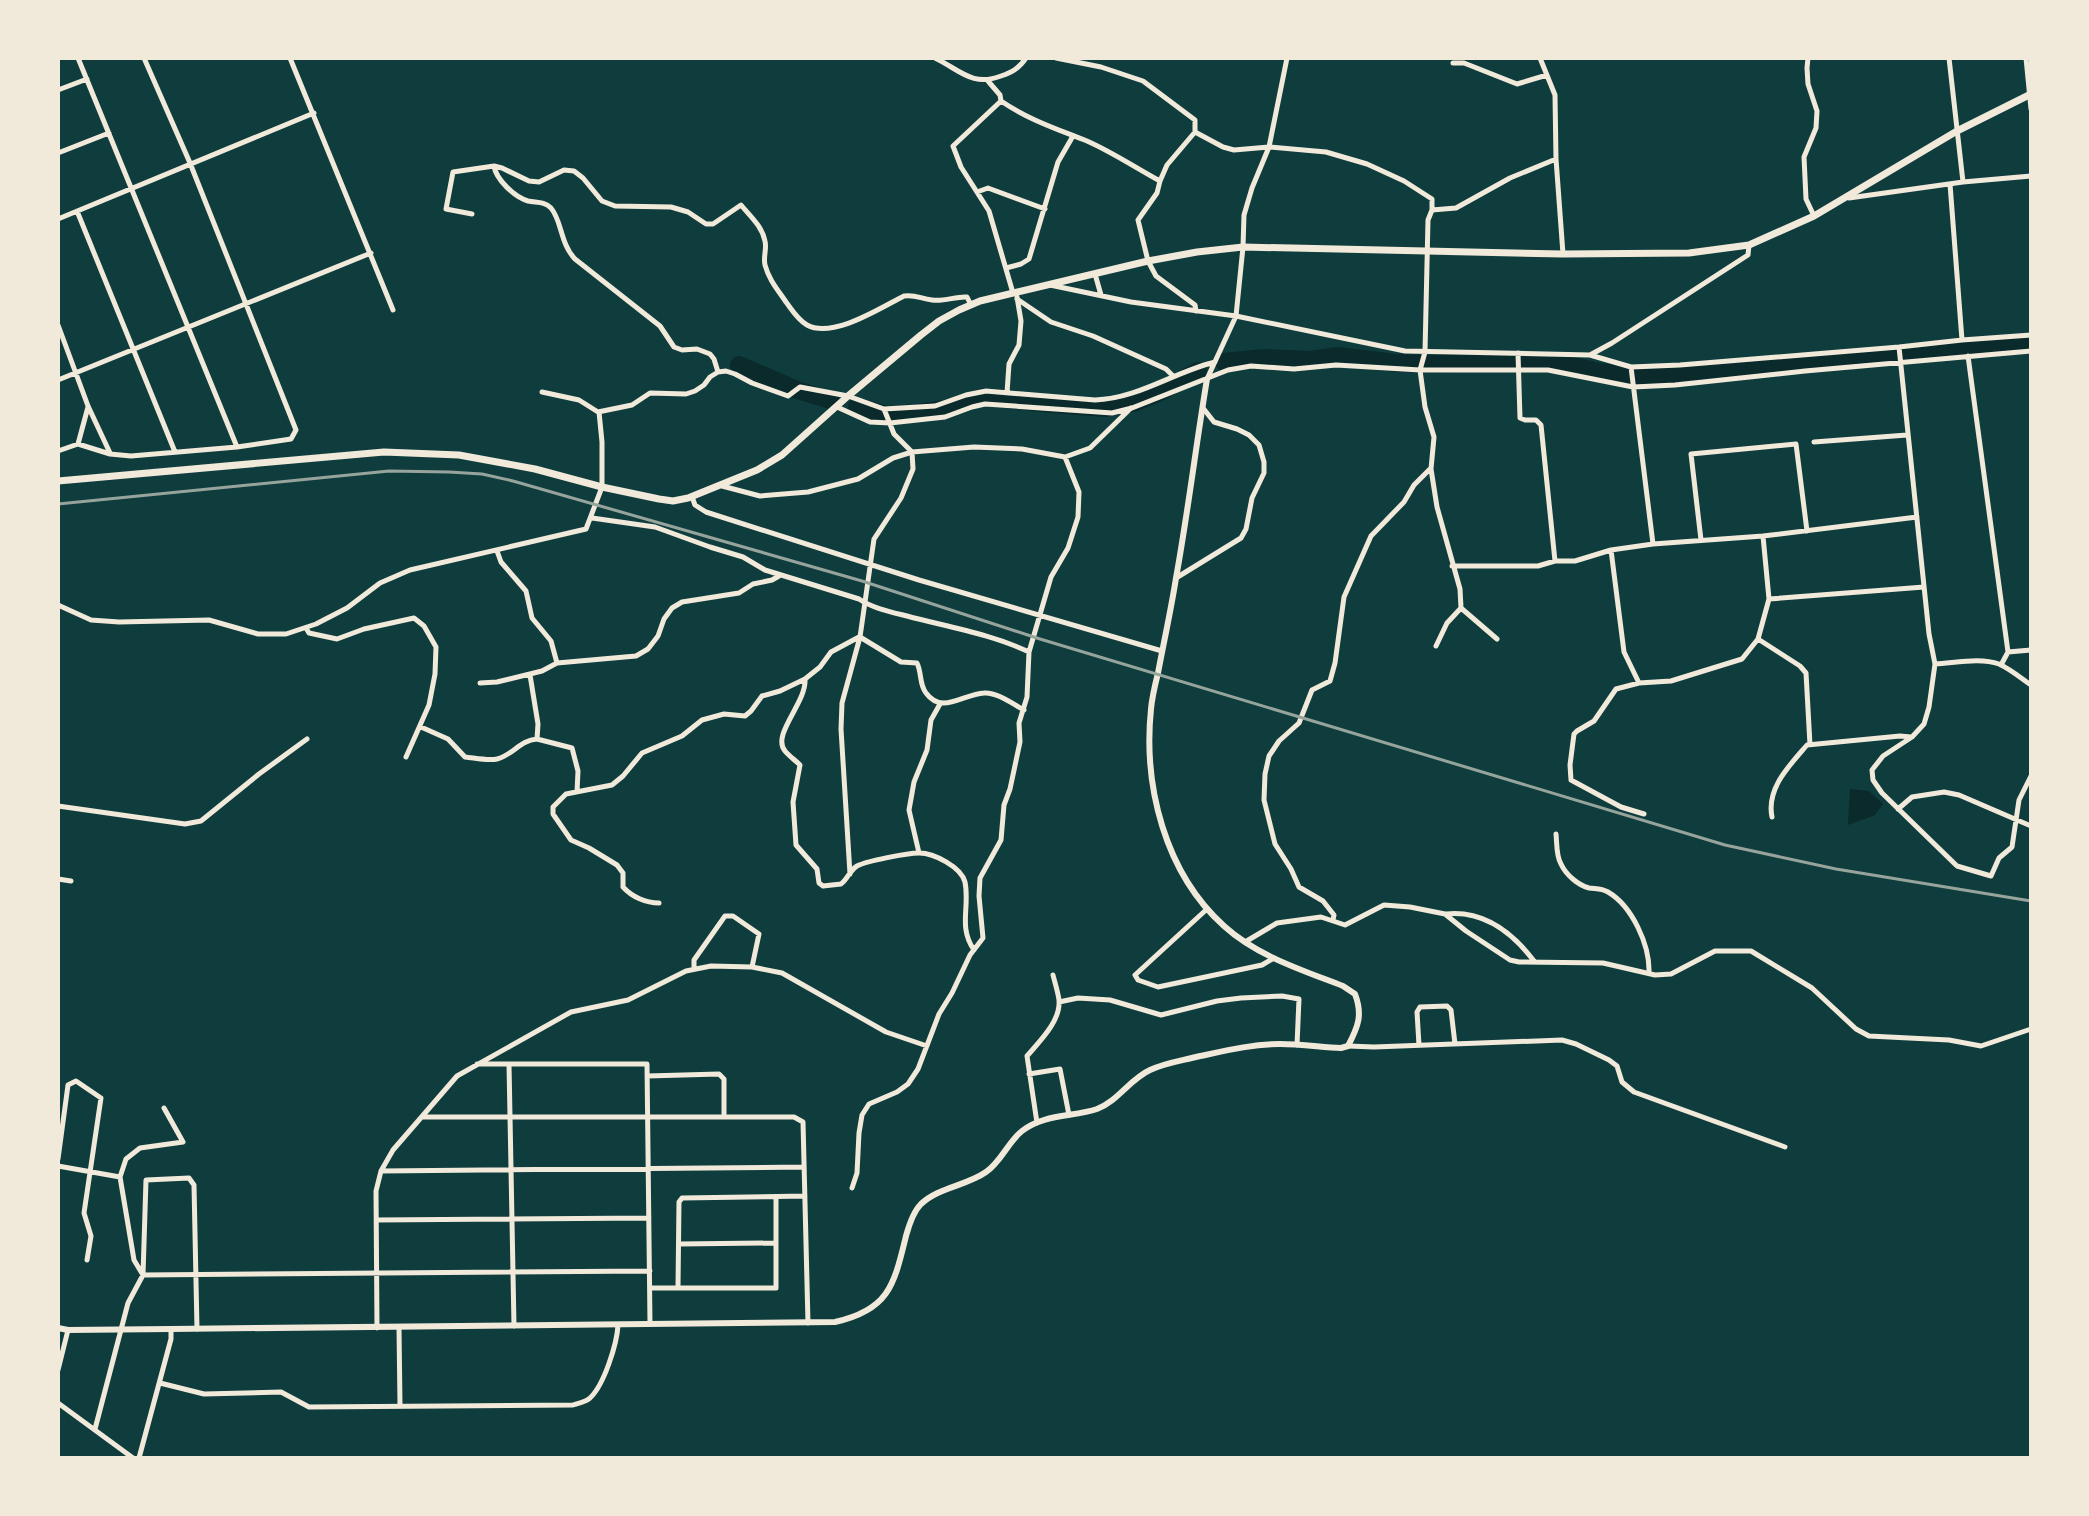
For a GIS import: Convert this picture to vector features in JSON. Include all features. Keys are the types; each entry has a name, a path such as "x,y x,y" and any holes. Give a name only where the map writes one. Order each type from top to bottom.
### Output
{"main road":[{"path":"58,481 384,452 420,452 459,455 535,469 602,487 673,501 757,470 782,455 939,321 971,305 1148,261 1243,247 1563,254 1689,253 1749,245 1814,216 1957,131 2030,94"}],"street":[{"path":"78,58 237,447"},
{"path":"58,451 78,444 110,454 131,456 237,447 291,439 296,430 190,163 144,58"},
{"path":"290,58 393,310"},
{"path":"935,58 980,81 1013,72 1026,58"},
{"path":"1056,58 1101,67 1143,81 1195,120 1195,132 1167,165 1157,193 1138,220 1148,261 1156,276 1195,305 1196,311"},
{"path":"1287,58 1269,147 1244,215 1236,316 1207,379 1176,578 1151,710 1151,753 1155,798 1166,844 1183,875 1207,909 1245,943 1355,994 1360,1016 1348,1046"},
{"path":"1540,58 1555,95 1563,254"},
{"path":"1808,58 1808,84 1817,111 1812,140 1804,157 1806,199 1814,216"},
{"path":"1949,58 1963,182"},
{"path":"2026,58 2031,109"},
{"path":"1453,63 1464,63 1517,84 1547,75"},
{"path":"58,90 87,79"},
{"path":"988,81 1000,95 1001,101 1021,114 1100,148 1160,181"},
{"path":"1001,101 953,146 961,167 989,211 1021,321 1019,345 1009,364 1007,393"},
{"path":"58,219 314,113"},
{"path":"1195,132 1234,150 1269,147 1326,152 1367,164 1404,181 1432,199 1428,220 1424,355 1420,368 1425,407 1434,437 1431,469 1437,507 1460,589 1461,608 1447,623 1436,646"},
{"path":"58,153 109,133"},
{"path":"1006,268 1029,259 1058,162 1073,136"},
{"path":"1432,210 1456,208 1510,178 1556,159"},
{"path":"494,166 495,175 520,198 550,207 567,250 575,259 660,326 674,347 697,349 710,354 718,372"},
{"path":"472,214 446,209 453,172 494,166 529,181 539,182 564,170 574,171 602,201 615,206 671,207 688,212 706,224 713,224 741,205 760,228 766,243 764,262 771,281 798,318 817,329 855,321 912,294 945,301 963,296 971,305"},
{"path":"1847,198 2031,176"},
{"path":"1950,184 1962,340"},
{"path":"977,192 988,188 1045,209"},
{"path":"77,211 175,452"},
{"path":"1590,355 1748,255 1749,245"},
{"path":"58,380 371,253"},
{"path":"1095,273 1101,295"},
{"path":"1047,285 1131,302 1236,316 1424,355 1590,355 1631,370 2031,335"},
{"path":"1015,294 1051,322 1093,336 1166,369 1173,376"},
{"path":"58,325 88,406 110,454"},
{"path":"1899,347 1929,634 1935,664 1924,724 1912,737 1883,756 1872,770 1873,780 1882,793 1957,866 1991,876 1999,858 2012,847 2019,800 2031,776"},
{"path":"837,407 870,422 890,423 945,417 985,404 1112,413 1228,370 1251,366 1294,369 1336,365 1518,367 1633,385 1675,385 2031,351"},
{"path":"1518,355 1520,418 1536,420 1541,425 1555,561"},
{"path":"1968,356 2008,652 2001,665"},
{"path":"542,392 579,400 598,412 632,405 650,393 686,394 704,385 718,372 726,371 788,396 800,387 848,396 884,409 935,406 975,392 1112,399 1215,362"},
{"path":"1631,370 1653,544"},
{"path":"78,444 88,406"},
{"path":"1176,578 1241,538 1246,529 1252,498 1264,473 1259,445 1249,435 1214,422 1202,407"},
{"path":"719,485 760,496 808,492 858,479 893,458 912,452 974,447 1022,449 1065,457 1090,448 1132,408"},
{"path":"850,874 842,703 860,637 874,539 901,498 913,469 912,452 894,434 884,409"},
{"path":"58,605 91,620 209,620 258,634 286,634 347,608 380,583 410,570 586,529 602,487 598,412"},
{"path":"1814,442 1907,435"},
{"path":"1701,540 1691,454 1796,444 1807,531"},
{"path":"852,1188 857,1173 862,1115 869,1104 908,1084 918,1069 939,1014 983,938 980,878 1001,840 1004,805 1010,789 1020,742 1019,723 1027,697 1029,652 1051,577 1068,548 1078,517 1079,492 1065,457"},
{"path":"1333,921 1331,909 1323,901 1299,887 1275,844 1264,800 1267,763 1279,741 1299,723 1312,690 1330,681 1344,597 1371,536 1431,469"},
{"path":"691,496 695,505 706,512 919,580 1162,651"},
{"path":"1452,566 1538,566 1653,544 1763,536 1917,517"},
{"path":"592,518 655,527 743,557 765,570 899,614 1007,642 1029,652"},
{"path":"1644,814 1621,807 1571,780 1571,742 1577,731 1594,721 1616,689 1639,683 1671,681 1742,659 1758,639 1769,599 1763,536"},
{"path":"1611,550 1624,652 1639,683"},
{"path":"497,551 501,562 526,591 532,618 551,641 557,663"},
{"path":"480,683 530,675 557,663 636,656 648,649 658,636 664,619 672,608 682,602 739,593 753,584 780,575"},
{"path":"1769,599 1924,587"},
{"path":"1461,608 1497,639"},
{"path":"306,628 309,633 337,639 364,629 414,618 424,626 436,647 435,674 429,705 406,757"},
{"path":"659,903 649,903 627,891 623,887 623,873 617,865 571,840 553,814 553,807 566,794 612,785 642,753 682,736 702,720 724,714 745,716 762,696 805,679 820,667 831,652 860,637"},
{"path":"860,637 901,662 917,663 921,684 927,695 940,704 985,692 1024,710"},
{"path":"1758,639 1806,673 1810,745"},
{"path":"2008,652 2031,650"},
{"path":"1935,664 1973,661 2001,665 2031,685"},
{"path":"530,675 538,724 537,739"},
{"path":"805,679 806,688 781,740 784,751 800,765 793,802 796,845 817,869 819,883 823,886 841,884 856,866 919,853 938,858 960,873 964,881 964,928 974,950"},
{"path":"919,853 909,810 914,782 927,750 931,720 940,704"},
{"path":"421,727 448,739 465,757 496,759 512,752 523,742 537,739 572,748 578,771 577,792"},
{"path":"1772,817 1772,796 1784,772 1807,745 1912,737"},
{"path":"58,806 185,824 201,821 307,739"},
{"path":"1898,809 1912,797 1944,792 1959,795 2031,826"},
{"path":"1556,834 1558,857 1570,876 1588,888 1610,893 1630,913 1639,929 1649,974"},
{"path":"58,879 71,881"},
{"path":"1245,943 1277,923 1321,917 1345,925 1384,905 1483,918 1501,926 1534,961"},
{"path":"1207,909 1135,975 1138,980 1158,987 1262,965 1274,958"},
{"path":"1445,914 1510,960 1603,963 1649,974 1671,974 1715,951 1751,951 1812,988 1856,1029 1869,1036 1949,1040 1981,1046 2031,1029"},
{"path":"694,969 694,960 725,916 733,916 759,934 752,967"},
{"path":"377,1328 376,1191 381,1171 393,1150 457,1076 571,1012 628,1000 663,980 694,969 711,966 752,967 782,973 886,1032 927,1046"},
{"path":"1037,1123 1027,1056 1057,1015 1059,1002 1053,975"},
{"path":"1059,1002 1078,998 1110,1000 1161,1015 1241,998 1299,999 1297,1045"},
{"path":"1419,1045 1417,1012 1420,1007 1447,1006 1451,1010 1455,1044"},
{"path":"58,1328 808,1324 857,1317 882,1299 892,1285 913,1216 920,1204 935,1194 973,1181 991,1169 1023,1129 1095,1110 1107,1104 1141,1074 1160,1065 1246,1047 1279,1044 1341,1048 1562,1040 1609,1060 1617,1066 1622,1082 1634,1092 1785,1147"},
{"path":"476,1064 647,1064 650,1325"},
{"path":"509,1064 514,1326"},
{"path":"1029,1074 1060,1069 1069,1115"},
{"path":"647,1076 719,1074 724,1079 724,1117"},
{"path":"58,1159 68,1085 76,1081 101,1098 84,1213 91,1236 87,1260"},
{"path":"143,1275 134,1260 120,1177 126,1159 140,1148 183,1142 164,1108"},
{"path":"422,1117 794,1117 803,1122 808,1324"},
{"path":"58,1166 120,1177"},
{"path":"381,1171 804,1167"},
{"path":"95,1429 128,1303 143,1275 146,1180 189,1178 194,1185 197,1329"},
{"path":"678,1287 679,1202 682,1198 805,1196"},
{"path":"650,1288 776,1288 776,1197"},
{"path":"376,1220 649,1218"},
{"path":"679,1244 776,1243"},
{"path":"143,1275 650,1271"},
{"path":"160,1383 204,1394 281,1392 309,1407 573,1405 588,1400 600,1386 618,1335 618,1325"},
{"path":"399,1327 400,1406"},
{"path":"139,1458 171,1339 171,1329"},
{"path":"58,1370 68,1330"},
{"path":"58,1403 133,1458"}],"water":[{"path":"1850,789 1869,791 1883,804 1875,815 1848,825"}],"waterway":[{"path":"1224,362 1263,358 1310,360 1338,356 1395,363 1556,362 1644,378 2031,344"},
{"path":"739,365 797,390 830,400"},
{"path":"857,407 888,415 918,413 984,397 1105,408 1134,403 1198,371"}],"railway":[{"path":"58,504 389,471 482,474 862,581 1040,639 1725,845 1836,869 2031,901"}]}
